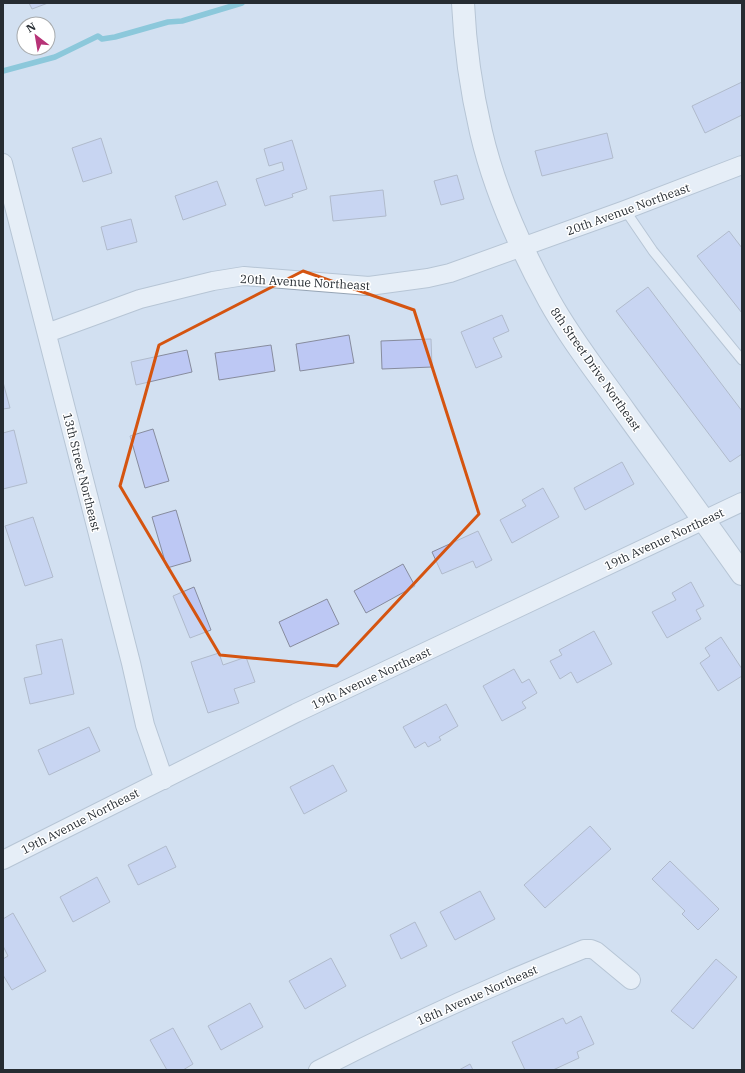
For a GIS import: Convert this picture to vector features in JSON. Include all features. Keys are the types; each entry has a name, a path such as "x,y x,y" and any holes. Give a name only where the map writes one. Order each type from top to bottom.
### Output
{"main road":[{"name":"8th Street Drive Northeast","path":"463,3 470,76 481,133 499,190 523,248 549,301 576,343 742,574"}],"street":[{"name":"13th Street Northeast","path":"3,163 145,725 164,780"},
{"name":"20th Avenue Northeast","path":"47,333 140,299 213,281 244,276 357,285 393,284 450,273 523,248 742,166"},
{"name":"19th Avenue Northeast","path":"3,860 296,713 742,502"},
{"name":"18th Avenue Northeast","path":"318,1070 449,1005 522,973 584,949 591,948 596,951 631,980"}],"lane":[{"path":"625,210 653,251 742,360"}],"highlighted area":[{"path":"303,271 414,310 479,514 337,666 220,655 120,486 159,345"}],"building":[{"path":"29,3 48,3 32,9"},
{"path":"742,82 742,115 705,133 692,106"},
{"path":"607,133 613,158 542,176 535,151"},
{"path":"101,138 112,173 83,182 72,148"},
{"path":"292,140 307,189 292,194 293,197 265,206 256,179 284,170 282,162 269,166 264,149"},
{"path":"457,175 464,199 441,205 434,181"},
{"path":"217,181 226,205 183,220 175,196"},
{"path":"383,190 386,216 333,221 330,196"},
{"path":"131,219 137,242 107,250 101,227"},
{"path":"729,231 742,248 742,313 697,256"},
{"path":"648,287 742,411 742,454 730,462 616,311"},
{"path":"502,315 509,331 493,338 502,357 476,368 461,332"},
{"path":"349,335 354,363 300,371 296,344"},
{"path":"431,339 432,367 382,369 381,341"},
{"path":"271,345 275,371 219,380 215,353"},
{"path":"187,350 192,372 136,385 131,362"},
{"path":"3,382 10,408 3,409"},
{"path":"153,429 169,481 145,488 130,436"},
{"path":"14,430 27,483 3,489 3,433"},
{"path":"622,462 634,484 585,510 574,488"},
{"path":"543,488 559,517 512,543 500,520 526,506 522,500"},
{"path":"176,510 191,561 167,568 152,517"},
{"path":"33,517 53,577 25,586 5,526"},
{"path":"478,531 492,560 476,568 473,561 442,574 432,552"},
{"path":"403,564 415,586 366,613 354,591"},
{"path":"691,582 704,606 696,610 701,619 667,638 652,612 676,600 672,593"},
{"path":"194,587 211,630 190,638 173,596"},
{"path":"327,599 339,624 290,647 279,622"},
{"path":"594,631 612,664 577,683 571,672 560,679 550,661 562,655 559,650"},
{"path":"721,637 742,669 742,676 718,691 700,663 710,656 705,648"},
{"path":"62,639 74,694 30,704 24,678 42,674 36,645"},
{"path":"219,653 223,665 246,657 255,682 234,689 239,703 208,713 191,662"},
{"path":"514,669 522,683 529,679 537,693 522,702 526,708 502,721 483,686"},
{"path":"446,704 458,726 439,737 441,740 428,747 425,742 415,748 403,727"},
{"path":"89,727 100,751 49,775 38,750"},
{"path":"333,765 347,791 304,814 290,787"},
{"path":"590,826 611,849 545,908 524,885"},
{"path":"166,846 176,867 138,885 128,865"},
{"path":"670,861 719,909 698,930 682,914 685,911 652,879"},
{"path":"97,877 110,902 73,922 60,897"},
{"path":"480,891 495,919 455,940 440,912"},
{"path":"13,913 46,971 12,990 3,975 3,959 8,956 3,946 3,919"},
{"path":"415,922 427,946 401,959 390,935"},
{"path":"331,958 346,986 305,1009 289,981"},
{"path":"716,959 737,977 693,1029 671,1011"},
{"path":"250,1003 263,1027 221,1050 208,1026"},
{"path":"581,1016 594,1044 577,1052 579,1058 553,1070 525,1070 512,1042 563,1018 566,1024"},
{"path":"173,1028 193,1064 183,1070 167,1070 150,1040"},
{"path":"470,1064 473,1070 459,1070"}],"waterway":[{"path":"3,71 55,57 98,36 102,39 115,37 168,22 182,21 242,3"}]}
